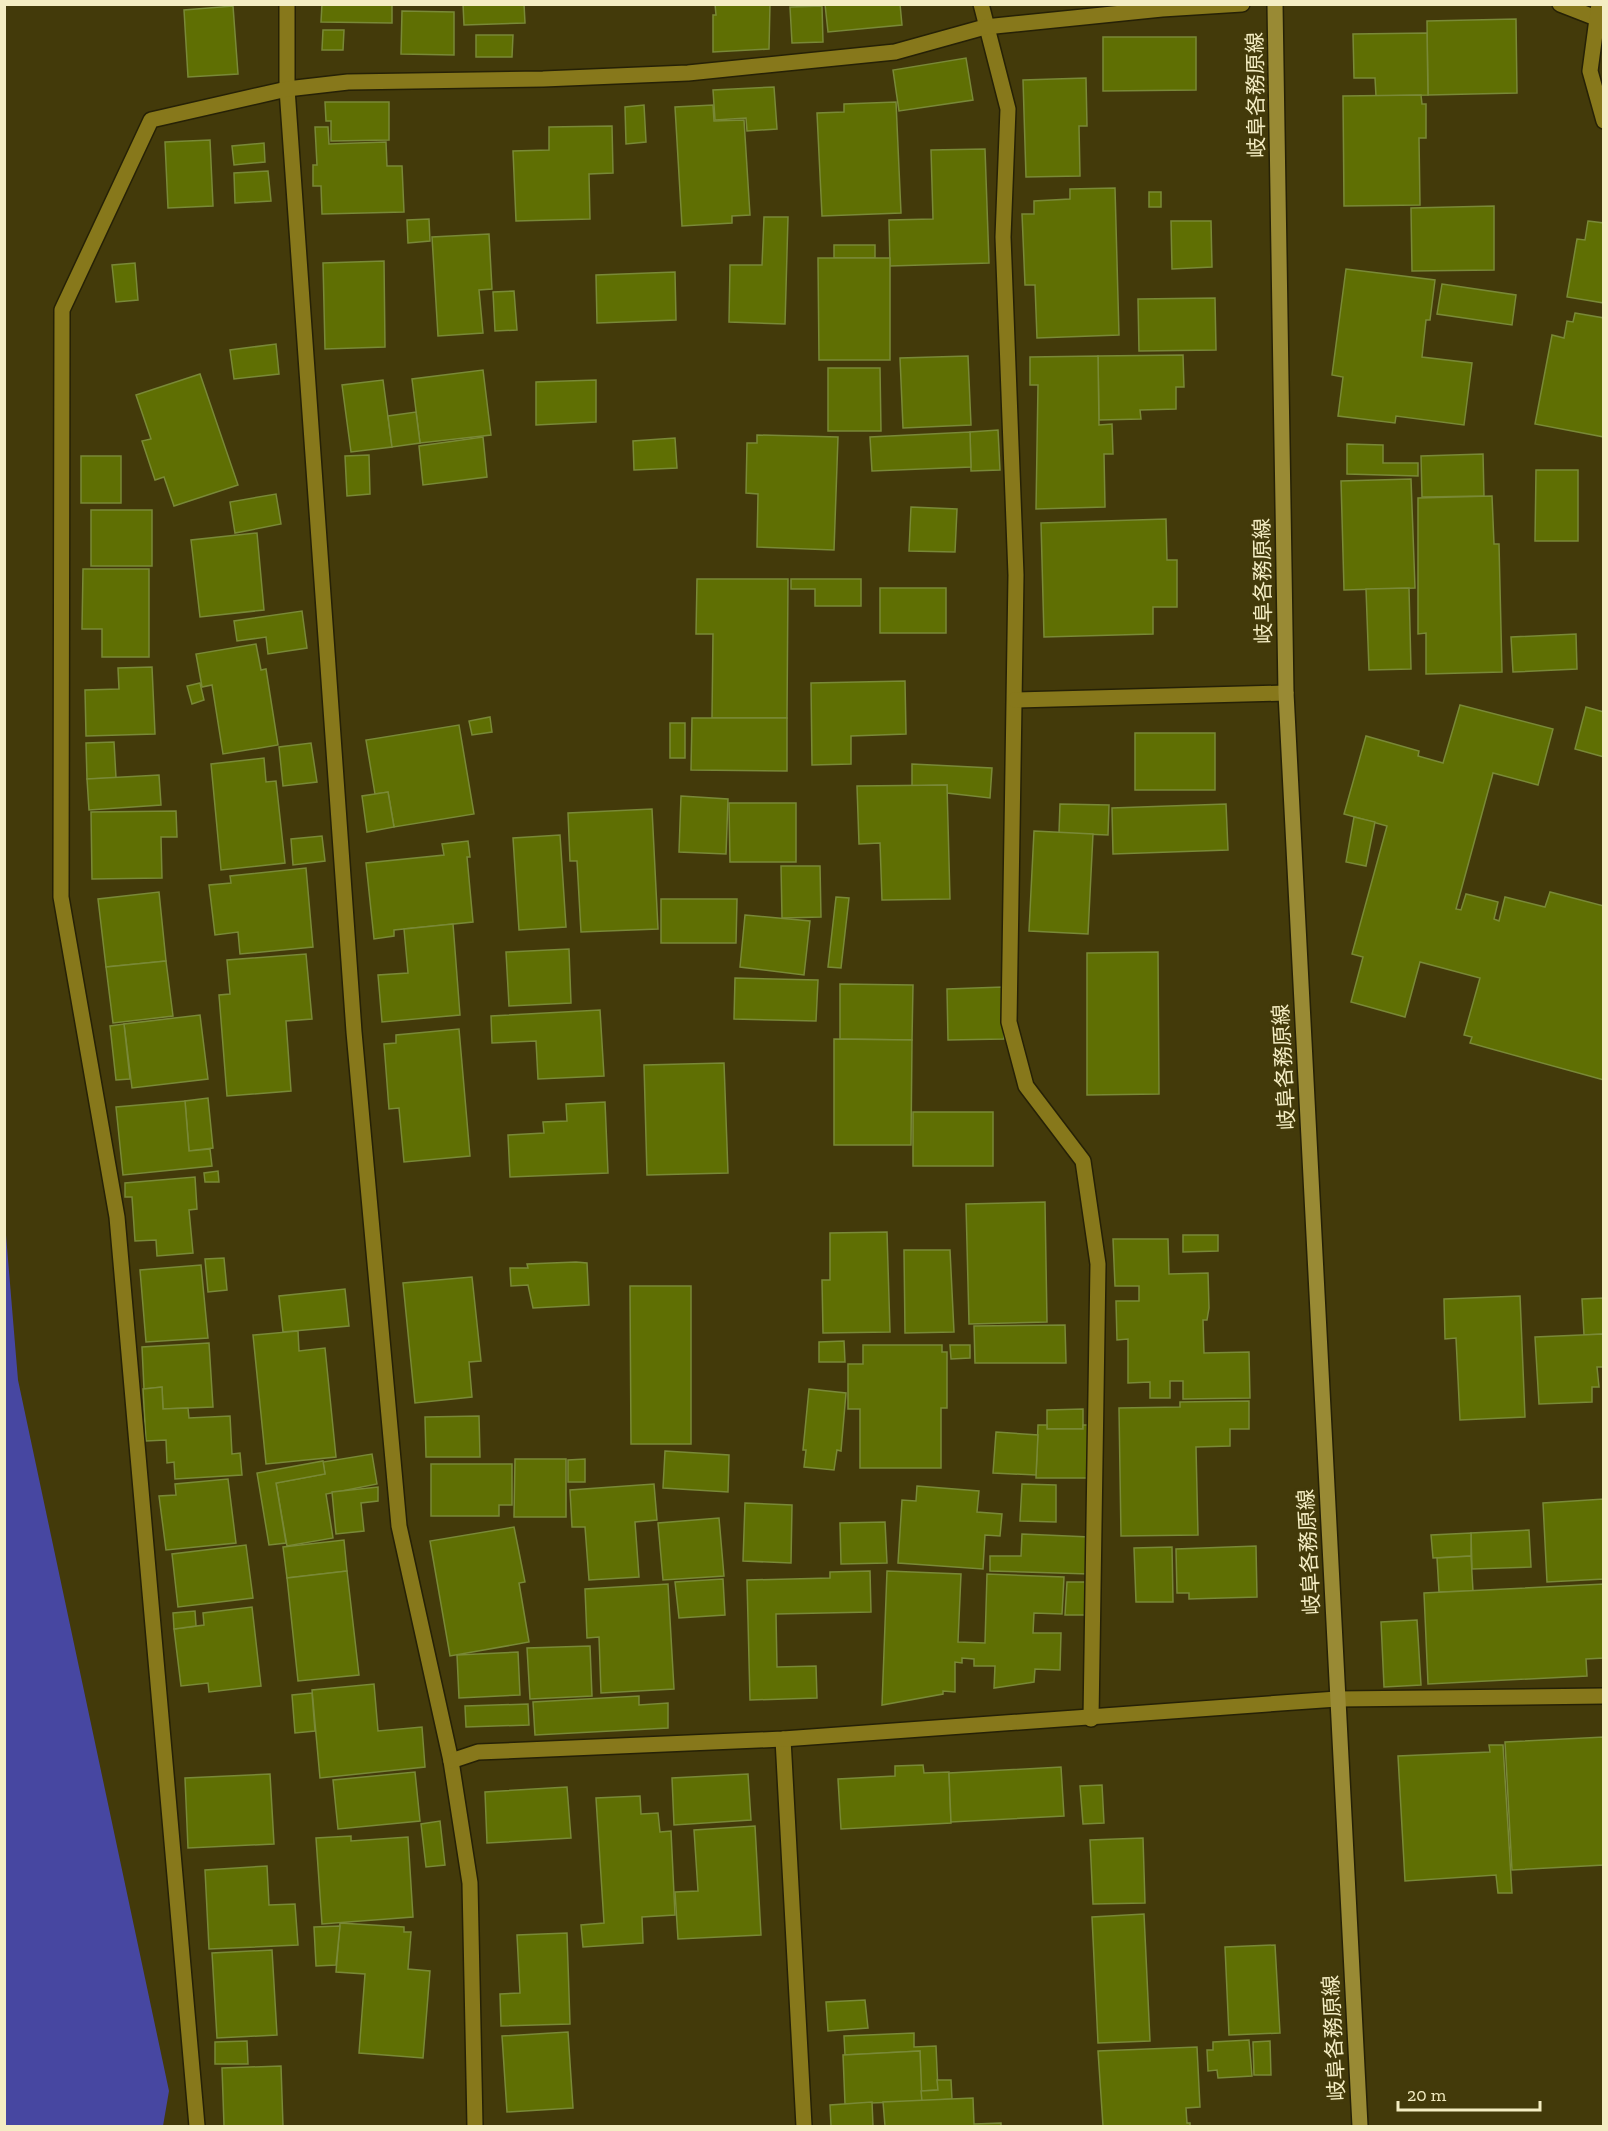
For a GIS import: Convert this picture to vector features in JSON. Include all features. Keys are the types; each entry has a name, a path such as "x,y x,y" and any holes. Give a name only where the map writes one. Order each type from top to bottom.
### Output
{"main road":[{"name":"岐阜各務原線","path":"1275,4 1286,693 1360,2127"}],"street":[{"path":"287,4 287,89 354,1032 399,1526 451,1761 470,1883 475,2127"},
{"path":"981,4 985,27 1008,109 1003,237 1016,575 1009,1022 1026,1086 1083,1161 1098,1264 1091,1719"},
{"path":"197,2127 117,1217 61,897 62,310 151,120 287,89 348,82 543,79 688,73 895,52 985,27 1162,9 1242,4"},
{"path":"1560,4 1598,11 1590,71 1604,122"},
{"path":"1015,700 1286,693"},
{"path":"451,1761 478,1752 783,1739 1091,1719 1337,1699 1604,1696"},
{"path":"783,1739 804,2127"}],"shaded area":[{"path":"4,1211 18,1380 169,2091 163,2126 5,2126"}],"building":[{"path":"322,4 392,4 392,23 321,22"},
{"path":"463,4 524,4 525,23 464,25"},
{"path":"715,4 770,4 769,49 713,52"},
{"path":"825,4 900,4 902,25 828,32"},
{"path":"233,6 238,74 188,77 184,10"},
{"path":"822,6 823,42 792,43 790,7"},
{"path":"402,11 454,12 454,55 401,54"},
{"path":"1516,19 1517,93 1428,95 1427,21"},
{"path":"323,30 344,30 343,50 322,50"},
{"path":"1427,33 1428,95 1376,96 1375,78 1354,78 1353,34"},
{"path":"476,35 513,35 512,57 476,57"},
{"path":"1103,37 1196,37 1196,90 1103,91"},
{"path":"966,58 973,100 899,111 893,70"},
{"path":"1086,78 1087,126 1079,126 1080,176 1026,177 1023,80"},
{"path":"774,87 777,129 747,131 746,118 715,120 713,90"},
{"path":"1421,95 1422,104 1426,104 1426,138 1419,138 1420,205 1344,206 1343,96"},
{"path":"325,102 389,102 389,140 331,141 331,121 326,121"},
{"path":"896,102 901,213 822,216 817,113 844,112 844,104"},
{"path":"644,105 646,142 626,144 625,107"},
{"path":"713,105 714,121 744,120 750,215 732,216 732,223 682,226 675,107"},
{"path":"612,126 613,173 589,174 590,219 516,221 513,151 549,150 549,127"},
{"path":"315,127 328,127 329,144 386,142 387,166 402,166 404,212 322,214 321,186 313,186 313,165 317,165"},
{"path":"210,140 213,206 168,208 165,142"},
{"path":"264,143 265,162 234,165 232,146"},
{"path":"985,149 989,263 890,266 889,220 933,219 931,150"},
{"path":"268,171 271,201 235,203 234,173"},
{"path":"1115,188 1119,335 1037,338 1035,285 1025,285 1022,214 1034,214 1034,201 1070,199 1070,189"},
{"path":"1149,192 1161,192 1161,207 1149,207"},
{"path":"1494,206 1494,270 1412,271 1411,208"},
{"path":"764,217 788,217 785,324 729,322 730,265 762,265"},
{"path":"429,219 430,241 408,243 407,220"},
{"path":"1171,221 1211,221 1212,267 1172,269"},
{"path":"1588,221 1604,223 1604,303 1567,297 1577,239 1585,240"},
{"path":"489,234 492,289 479,290 483,333 438,336 432,237"},
{"path":"834,245 875,245 875,258 834,258"},
{"path":"818,258 890,258 890,360 819,360"},
{"path":"384,261 385,347 325,349 323,263"},
{"path":"135,263 138,300 116,302 112,265"},
{"path":"1346,269 1435,280 1430,320 1426,320 1422,357 1472,363 1464,425 1396,416 1395,423 1338,416 1343,377 1332,375"},
{"path":"675,272 676,320 597,323 596,275"},
{"path":"1442,284 1516,295 1512,325 1437,314"},
{"path":"514,291 517,330 495,331 493,292"},
{"path":"1215,298 1216,350 1139,351 1138,299"},
{"path":"1575,313 1604,318 1604,437 1535,424 1552,335 1564,338 1567,321 1573,322"},
{"path":"276,344 279,374 234,379 230,350"},
{"path":"1183,355 1184,387 1176,387 1176,409 1140,410 1141,419 1099,420 1098,356"},
{"path":"968,356 971,425 903,428 900,358"},
{"path":"1098,356 1099,425 1112,424 1113,454 1104,454 1105,507 1036,509 1038,385 1030,385 1030,357"},
{"path":"828,368 880,368 881,431 828,431"},
{"path":"483,370 491,435 420,443 412,379"},
{"path":"200,374 238,485 174,506 164,477 155,480 142,441 151,439 136,395"},
{"path":"383,380 392,447 351,452 342,385"},
{"path":"596,380 596,422 536,425 536,382"},
{"path":"416,412 420,443 392,447 388,416"},
{"path":"998,430 1000,470 971,471 970,432"},
{"path":"970,432 971,467 872,471 870,437"},
{"path":"757,435 838,437 834,550 757,547 758,494 746,493 747,443 757,443"},
{"path":"483,437 487,477 423,485 419,446"},
{"path":"675,438 677,468 634,470 633,441"},
{"path":"1347,444 1383,445 1383,463 1418,463 1418,476 1347,474"},
{"path":"1483,454 1484,496 1422,497 1421,456"},
{"path":"369,455 370,494 347,496 345,456"},
{"path":"81,456 121,456 121,503 81,503"},
{"path":"1536,470 1578,470 1578,541 1535,541"},
{"path":"1411,479 1415,588 1344,590 1341,481"},
{"path":"276,494 281,524 235,533 230,502"},
{"path":"1492,496 1494,544 1499,544 1502,672 1426,674 1426,633 1418,634 1418,498"},
{"path":"911,507 957,509 955,552 909,551"},
{"path":"91,510 152,510 152,566 91,566"},
{"path":"1166,519 1167,560 1177,560 1177,607 1153,607 1153,634 1044,637 1041,523"},
{"path":"257,533 264,610 200,617 191,540"},
{"path":"83,569 149,569 149,657 102,657 102,629 82,629"},
{"path":"697,579 788,579 787,718 712,718 713,634 696,634"},
{"path":"791,579 861,579 861,606 815,606 815,589 791,589"},
{"path":"880,588 946,588 946,633 880,633"},
{"path":"1409,588 1411,669 1369,670 1366,589"},
{"path":"302,611 307,648 268,654 266,637 237,641 234,621"},
{"path":"1576,634 1577,669 1513,672 1511,637"},
{"path":"256,644 261,670 266,669 278,745 223,754 212,685 202,687 196,654"},
{"path":"152,667 155,734 86,736 85,690 119,689 118,668"},
{"path":"905,681 906,734 851,736 851,764 812,765 811,683"},
{"path":"200,683 204,700 192,704 187,686"},
{"path":"1460,705 1553,729 1538,785 1493,773 1456,909 1461,910 1466,894 1498,902 1494,919 1499,921 1505,897 1545,907 1550,892 1604,906 1604,1080 1470,1043 1472,1037 1464,1035 1480,978 1420,962 1405,1017 1351,1002 1363,957 1352,954 1387,826 1344,814 1366,736 1419,751 1418,756 1443,763"},
{"path":"1586,707 1604,712 1604,757 1575,749"},
{"path":"490,717 492,732 472,735 469,721"},
{"path":"692,718 787,718 787,771 691,770"},
{"path":"670,723 685,723 685,758 670,758"},
{"path":"459,725 474,814 394,827 388,792 375,794 366,740"},
{"path":"1135,733 1215,733 1215,790 1135,790"},
{"path":"114,742 116,778 87,779 86,743"},
{"path":"311,743 317,782 283,786 279,747"},
{"path":"264,758 266,782 276,781 285,863 221,870 211,764"},
{"path":"912,764 992,768 990,798 947,793 947,785 912,786"},
{"path":"159,775 161,805 89,810 87,779"},
{"path":"947,785 950,899 882,900 880,843 859,844 857,786"},
{"path":"388,792 394,827 367,832 362,796"},
{"path":"681,796 728,799 726,854 679,852"},
{"path":"729,803 796,803 796,862 730,862"},
{"path":"1060,804 1109,805 1108,835 1059,833"},
{"path":"1226,804 1228,850 1113,854 1112,808"},
{"path":"652,809 658,929 581,932 577,861 570,861 568,813"},
{"path":"176,811 177,837 161,837 162,878 92,879 91,812"},
{"path":"1354,817 1375,822 1366,866 1346,862"},
{"path":"1034,831 1093,834 1088,934 1029,931"},
{"path":"560,835 566,927 519,930 513,838"},
{"path":"322,836 325,861 293,865 291,839"},
{"path":"468,841 470,857 467,857 473,922 394,930 394,936 374,939 366,863 444,855 442,844"},
{"path":"781,866 820,866 821,917 782,918"},
{"path":"306,868 313,947 240,954 238,932 215,935 209,885 231,883 230,876"},
{"path":"159,892 166,961 106,967 98,899"},
{"path":"836,897 849,898 841,968 828,967"},
{"path":"661,899 737,899 736,943 661,943"},
{"path":"745,915 810,921 804,975 740,967"},
{"path":"453,924 460,1015 382,1022 378,975 408,973 404,929"},
{"path":"569,949 571,1003 509,1006 506,952"},
{"path":"1158,952 1159,1094 1087,1095 1087,953"},
{"path":"306,954 312,1019 286,1021 291,1091 227,1096 219,995 230,994 227,960"},
{"path":"166,961 173,1016 113,1023 106,967"},
{"path":"735,978 818,980 816,1021 734,1019"},
{"path":"840,984 913,985 912,1040 840,1039"},
{"path":"1003,987 1004,1039 948,1040 947,989"},
{"path":"600,1010 604,1076 538,1079 536,1041 492,1043 491,1016"},
{"path":"200,1015 208,1079 132,1088 124,1024"},
{"path":"124,1024 130,1079 116,1080 110,1026"},
{"path":"459,1029 470,1156 404,1162 399,1108 389,1109 384,1044 396,1043 396,1035"},
{"path":"834,1039 912,1040 911,1145 834,1145"},
{"path":"724,1063 728,1173 647,1175 644,1065"},
{"path":"208,1098 213,1148 189,1151 185,1101"},
{"path":"185,1101 189,1151 210,1149 212,1166 123,1175 116,1107"},
{"path":"605,1102 608,1173 510,1177 508,1135 544,1133 543,1122 567,1121 566,1104"},
{"path":"913,1112 993,1112 993,1166 913,1166"},
{"path":"218,1171 219,1182 205,1182 204,1173"},
{"path":"195,1177 197,1209 189,1210 193,1253 157,1256 156,1240 135,1241 132,1197 125,1197 125,1183"},
{"path":"1045,1202 1047,1322 969,1324 966,1204"},
{"path":"887,1232 890,1332 823,1333 822,1280 830,1280 830,1233"},
{"path":"1183,1235 1218,1235 1218,1251 1183,1252"},
{"path":"1113,1239 1168,1239 1169,1274 1208,1273 1209,1308 1207,1320 1203,1320 1204,1353 1249,1352 1250,1398 1183,1399 1183,1381 1170,1381 1170,1398 1150,1398 1150,1382 1128,1383 1128,1339 1117,1340 1116,1301 1139,1301 1139,1286 1115,1286"},
{"path":"904,1250 950,1250 954,1332 905,1333"},
{"path":"224,1258 227,1290 208,1292 205,1259"},
{"path":"587,1263 589,1305 533,1308 528,1285 511,1286 510,1268 528,1268 527,1264"},
{"path":"201,1265 208,1338 146,1342 140,1270"},
{"path":"472,1277 481,1361 469,1362 472,1397 415,1403 403,1283"},
{"path":"630,1286 691,1286 691,1444 631,1444"},
{"path":"345,1289 349,1326 283,1332 279,1296"},
{"path":"1520,1296 1525,1417 1460,1420 1456,1338 1445,1339 1444,1299"},
{"path":"1604,1298 1604,1334 1584,1335 1582,1299"},
{"path":"1065,1325 1066,1363 975,1363 974,1326"},
{"path":"298,1331 299,1351 325,1348 336,1457 266,1464 253,1335"},
{"path":"1604,1334 1604,1367 1597,1367 1599,1387 1592,1387 1592,1402 1539,1404 1535,1337"},
{"path":"844,1341 845,1362 819,1362 819,1342"},
{"path":"209,1343 213,1407 163,1409 162,1387 144,1389 142,1347"},
{"path":"863,1345 942,1345 942,1352 947,1352 947,1408 941,1408 941,1468 860,1468 860,1409 848,1409 848,1364 863,1364"},
{"path":"950,1345 970,1345 970,1358 951,1359"},
{"path":"162,1387 163,1409 188,1408 189,1418 230,1416 232,1454 240,1453 242,1475 175,1479 174,1462 167,1463 166,1440 146,1441 143,1389"},
{"path":"809,1389 846,1393 841,1451 837,1450 834,1470 804,1467 806,1450 803,1450"},
{"path":"1249,1401 1249,1429 1230,1429 1230,1446 1196,1447 1198,1535 1121,1536 1119,1408 1180,1407 1180,1402"},
{"path":"1083,1409 1083,1429 1047,1429 1047,1410"},
{"path":"479,1416 480,1457 426,1457 425,1417"},
{"path":"1038,1425 1047,1425 1047,1429 1083,1429 1083,1425 1090,1425 1090,1478 1036,1478"},
{"path":"996,1432 1038,1435 1036,1475 993,1473"},
{"path":"665,1451 729,1455 728,1492 663,1488"},
{"path":"372,1454 377,1484 326,1494 333,1538 287,1546 276,1483 325,1474 323,1462"},
{"path":"515,1459 566,1459 566,1517 514,1517"},
{"path":"585,1459 585,1482 568,1482 568,1460"},
{"path":"323,1461 325,1474 276,1483 286,1543 269,1545 257,1473"},
{"path":"431,1464 512,1464 512,1505 499,1505 499,1516 431,1516"},
{"path":"228,1479 236,1543 166,1550 159,1496 176,1495 175,1484"},
{"path":"654,1484 657,1520 635,1522 639,1577 589,1580 585,1527 572,1527 570,1490"},
{"path":"1022,1484 1056,1485 1056,1522 1020,1521"},
{"path":"917,1486 979,1491 977,1512 1002,1514 1000,1536 985,1535 983,1569 898,1563 902,1500 916,1501"},
{"path":"378,1487 378,1501 361,1503 364,1531 336,1534 332,1492"},
{"path":"1604,1499 1604,1579 1547,1582 1543,1503"},
{"path":"745,1503 792,1505 791,1563 743,1561"},
{"path":"719,1518 724,1576 663,1580 658,1523"},
{"path":"885,1522 887,1563 841,1564 840,1523"},
{"path":"514,1527 525,1582 519,1583 529,1642 450,1656 430,1541"},
{"path":"1529,1530 1531,1567 1472,1569 1471,1533"},
{"path":"1471,1533 1471,1556 1433,1558 1431,1535"},
{"path":"1022,1534 1090,1537 1089,1574 990,1571 990,1556 1021,1556"},
{"path":"344,1540 347,1571 287,1578 283,1547"},
{"path":"246,1545 253,1598 178,1607 172,1554"},
{"path":"1256,1546 1257,1597 1189,1599 1189,1593 1177,1593 1176,1549"},
{"path":"1172,1547 1173,1602 1136,1602 1134,1548"},
{"path":"1471,1556 1473,1591 1439,1592 1437,1558"},
{"path":"347,1571 359,1675 298,1681 287,1578"},
{"path":"870,1571 871,1612 776,1614 777,1667 816,1666 817,1698 750,1700 747,1580 830,1578 830,1572"},
{"path":"887,1571 961,1574 958,1642 985,1643 987,1574 1064,1577 1062,1614 1034,1613 1033,1633 1061,1633 1060,1670 1035,1669 1034,1682 994,1688 995,1666 974,1666 974,1659 962,1658 962,1663 955,1662 955,1692 943,1691 943,1694 882,1705"},
{"path":"723,1579 725,1615 679,1618 675,1582"},
{"path":"1067,1582 1087,1582 1086,1615 1065,1615"},
{"path":"668,1584 674,1689 601,1693 599,1637 587,1638 585,1589"},
{"path":"1604,1584 1604,1658 1586,1659 1587,1676 1428,1684 1424,1593"},
{"path":"252,1607 261,1686 209,1692 208,1683 181,1686 174,1629 204,1625 203,1613"},
{"path":"195,1611 196,1626 174,1629 173,1613"},
{"path":"1417,1620 1421,1685 1384,1687 1381,1622"},
{"path":"590,1646 592,1696 530,1699 527,1648"},
{"path":"518,1652 520,1695 459,1698 457,1655"},
{"path":"374,1684 378,1731 422,1727 425,1767 320,1778 312,1690"},
{"path":"312,1693 315,1731 295,1733 292,1695"},
{"path":"639,1696 639,1705 668,1703 668,1728 535,1735 533,1702"},
{"path":"528,1704 529,1725 466,1727 465,1706"},
{"path":"1604,1737 1604,1865 1512,1870 1505,1742"},
{"path":"1489,1745 1503,1745 1512,1893 1498,1893 1496,1875 1405,1881 1398,1756 1490,1752"},
{"path":"923,1765 924,1773 949,1772 951,1823 841,1829 838,1779 895,1776 895,1766"},
{"path":"1061,1767 1064,1816 951,1822 949,1773"},
{"path":"415,1772 420,1821 338,1829 333,1780"},
{"path":"270,1774 274,1844 188,1848 185,1778"},
{"path":"748,1774 751,1820 674,1825 672,1778"},
{"path":"1102,1785 1104,1823 1083,1824 1080,1786"},
{"path":"567,1787 571,1838 487,1843 485,1792"},
{"path":"640,1796 641,1814 658,1813 660,1832 671,1831 675,1915 642,1917 643,1943 583,1947 581,1925 604,1923 596,1798"},
{"path":"440,1821 445,1865 426,1867 421,1824"},
{"path":"755,1826 761,1935 678,1939 675,1892 698,1891 694,1830"},
{"path":"351,1836 351,1841 408,1837 413,1917 322,1924 316,1838"},
{"path":"1143,1838 1145,1903 1093,1904 1090,1840"},
{"path":"267,1866 269,1905 295,1904 298,1945 209,1949 205,1870"},
{"path":"1144,1914 1150,2041 1098,2043 1092,1917"},
{"path":"340,1923 404,1927 404,1932 411,1932 408,1969 430,1971 423,2058 359,2053 365,1974 336,1972"},
{"path":"340,1926 336,1965 316,1966 314,1927"},
{"path":"567,1933 570,2024 501,2026 500,1994 520,1993 517,1935"},
{"path":"1275,1945 1280,2033 1229,2035 1225,1947"},
{"path":"272,1950 277,2035 217,2038 212,1953"},
{"path":"865,2000 868,2028 828,2031 826,2002"},
{"path":"568,2032 573,2108 507,2112 502,2036"},
{"path":"914,2033 914,2047 936,2046 938,2090 921,2091 920,2051 845,2055 844,2036"},
{"path":"1249,2040 1252,2076 1218,2078 1217,2070 1208,2071 1207,2050 1213,2050 1213,2042"},
{"path":"247,2041 248,2064 215,2064 215,2042"},
{"path":"1270,2041 1271,2075 1254,2075 1253,2042"},
{"path":"1197,2047 1200,2107 1186,2108 1187,2123 1190,2123 1190,2126 1103,2126 1098,2051"},
{"path":"920,2051 922,2101 845,2104 843,2055"},
{"path":"281,2066 283,2126 224,2126 222,2068"},
{"path":"937,2080 951,2080 952,2099 922,2101 921,2091 938,2090"},
{"path":"973,2098 974,2124 1001,2123 1001,2126 885,2126 883,2102"},
{"path":"872,2102 873,2126 831,2126 830,2105"}]}
